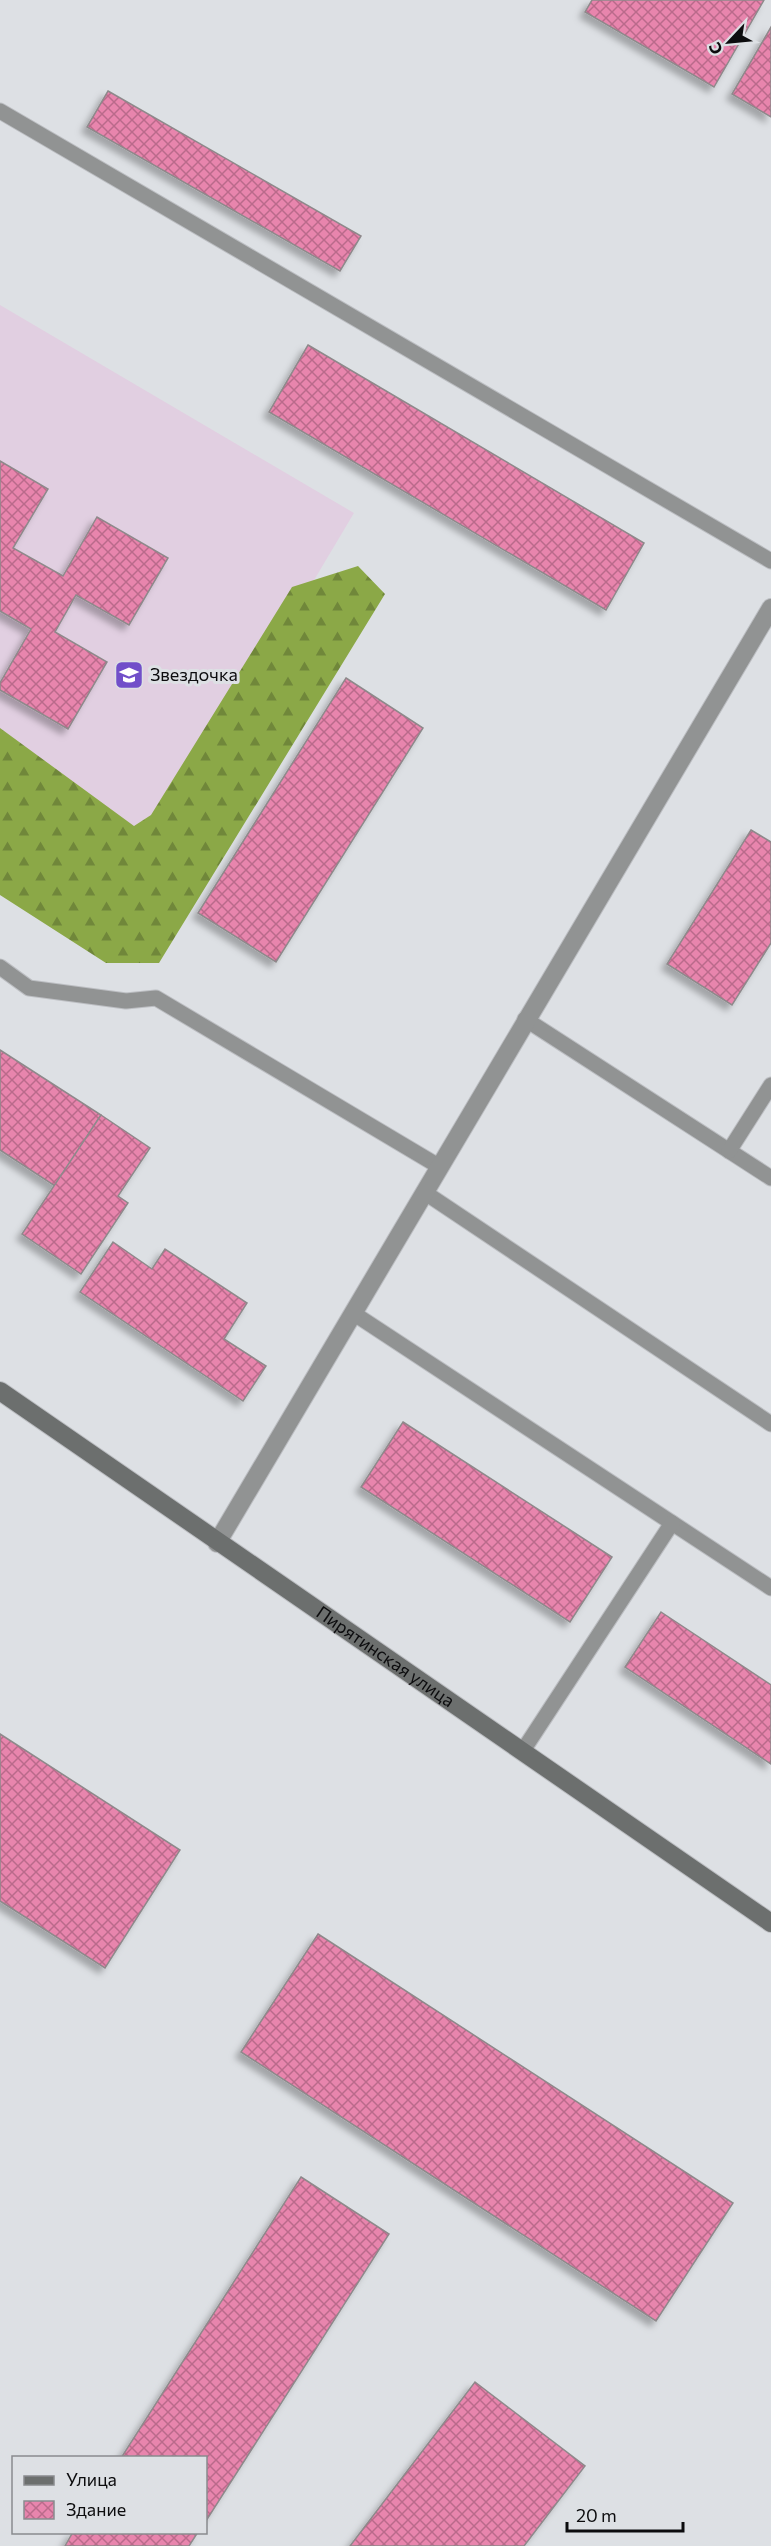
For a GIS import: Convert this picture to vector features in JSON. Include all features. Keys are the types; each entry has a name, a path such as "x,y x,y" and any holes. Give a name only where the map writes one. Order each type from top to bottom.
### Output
{"street":[{"path":"217,1543 525,1019 771,608"},
{"name":"Пирятинская улица","path":"0,1391 217,1543 771,1923"}],"lane":[{"path":"0,111 771,561"},
{"path":"0,966 29,988 126,1001 156,998 440,1167"},
{"path":"525,1019 771,1178"},
{"path":"729,1151 771,1085"},
{"path":"424,1192 771,1424"},
{"path":"353,1313 771,1588"},
{"path":"522,1752 672,1523"}],"shaded area":[{"name":"Звездочка","path":"0,305 354,513 117,911 0,836"}],"green space":[{"path":"358,566 385,594 159,963 106,963 0,895 0,728 134,826 151,815 292,587"}],"building":[{"path":"592,0 764,0 714,87 585,12"},
{"path":"771,27 771,117 732,94"},
{"path":"108,91 361,236 340,271 87,127"},
{"path":"308,345 644,543 606,610 269,412"},
{"path":"0,461 48,489 13,548 63,576 97,517 168,558 129,625 76,595 55,632 107,662 68,729 0,690 0,683 31,629 0,611"},
{"path":"346,678 423,728 276,962 198,913"},
{"path":"751,830 771,842 771,943 732,1005 667,964"},
{"path":"0,1050 101,1115 55,1186 0,1150"},
{"path":"101,1115 150,1148 118,1196 128,1203 81,1274 22,1234"},
{"path":"113,1242 152,1269 165,1249 247,1303 224,1339 266,1366 243,1401 80,1292"},
{"path":"403,1422 612,1557 570,1622 361,1487"},
{"path":"661,1612 771,1685 771,1764 625,1667"},
{"path":"0,1734 180,1850 105,1968 0,1901"},
{"path":"318,1934 733,2203 656,2321 241,2052"},
{"path":"301,2177 389,2234 207,2519 207,2456 122,2456"},
{"path":"475,2382 585,2466 524,2546 350,2546"},
{"path":"72,2534 197,2534 189,2546 65,2546"}],"place":[{"name":"Звездочка","path":"129,675"}]}
